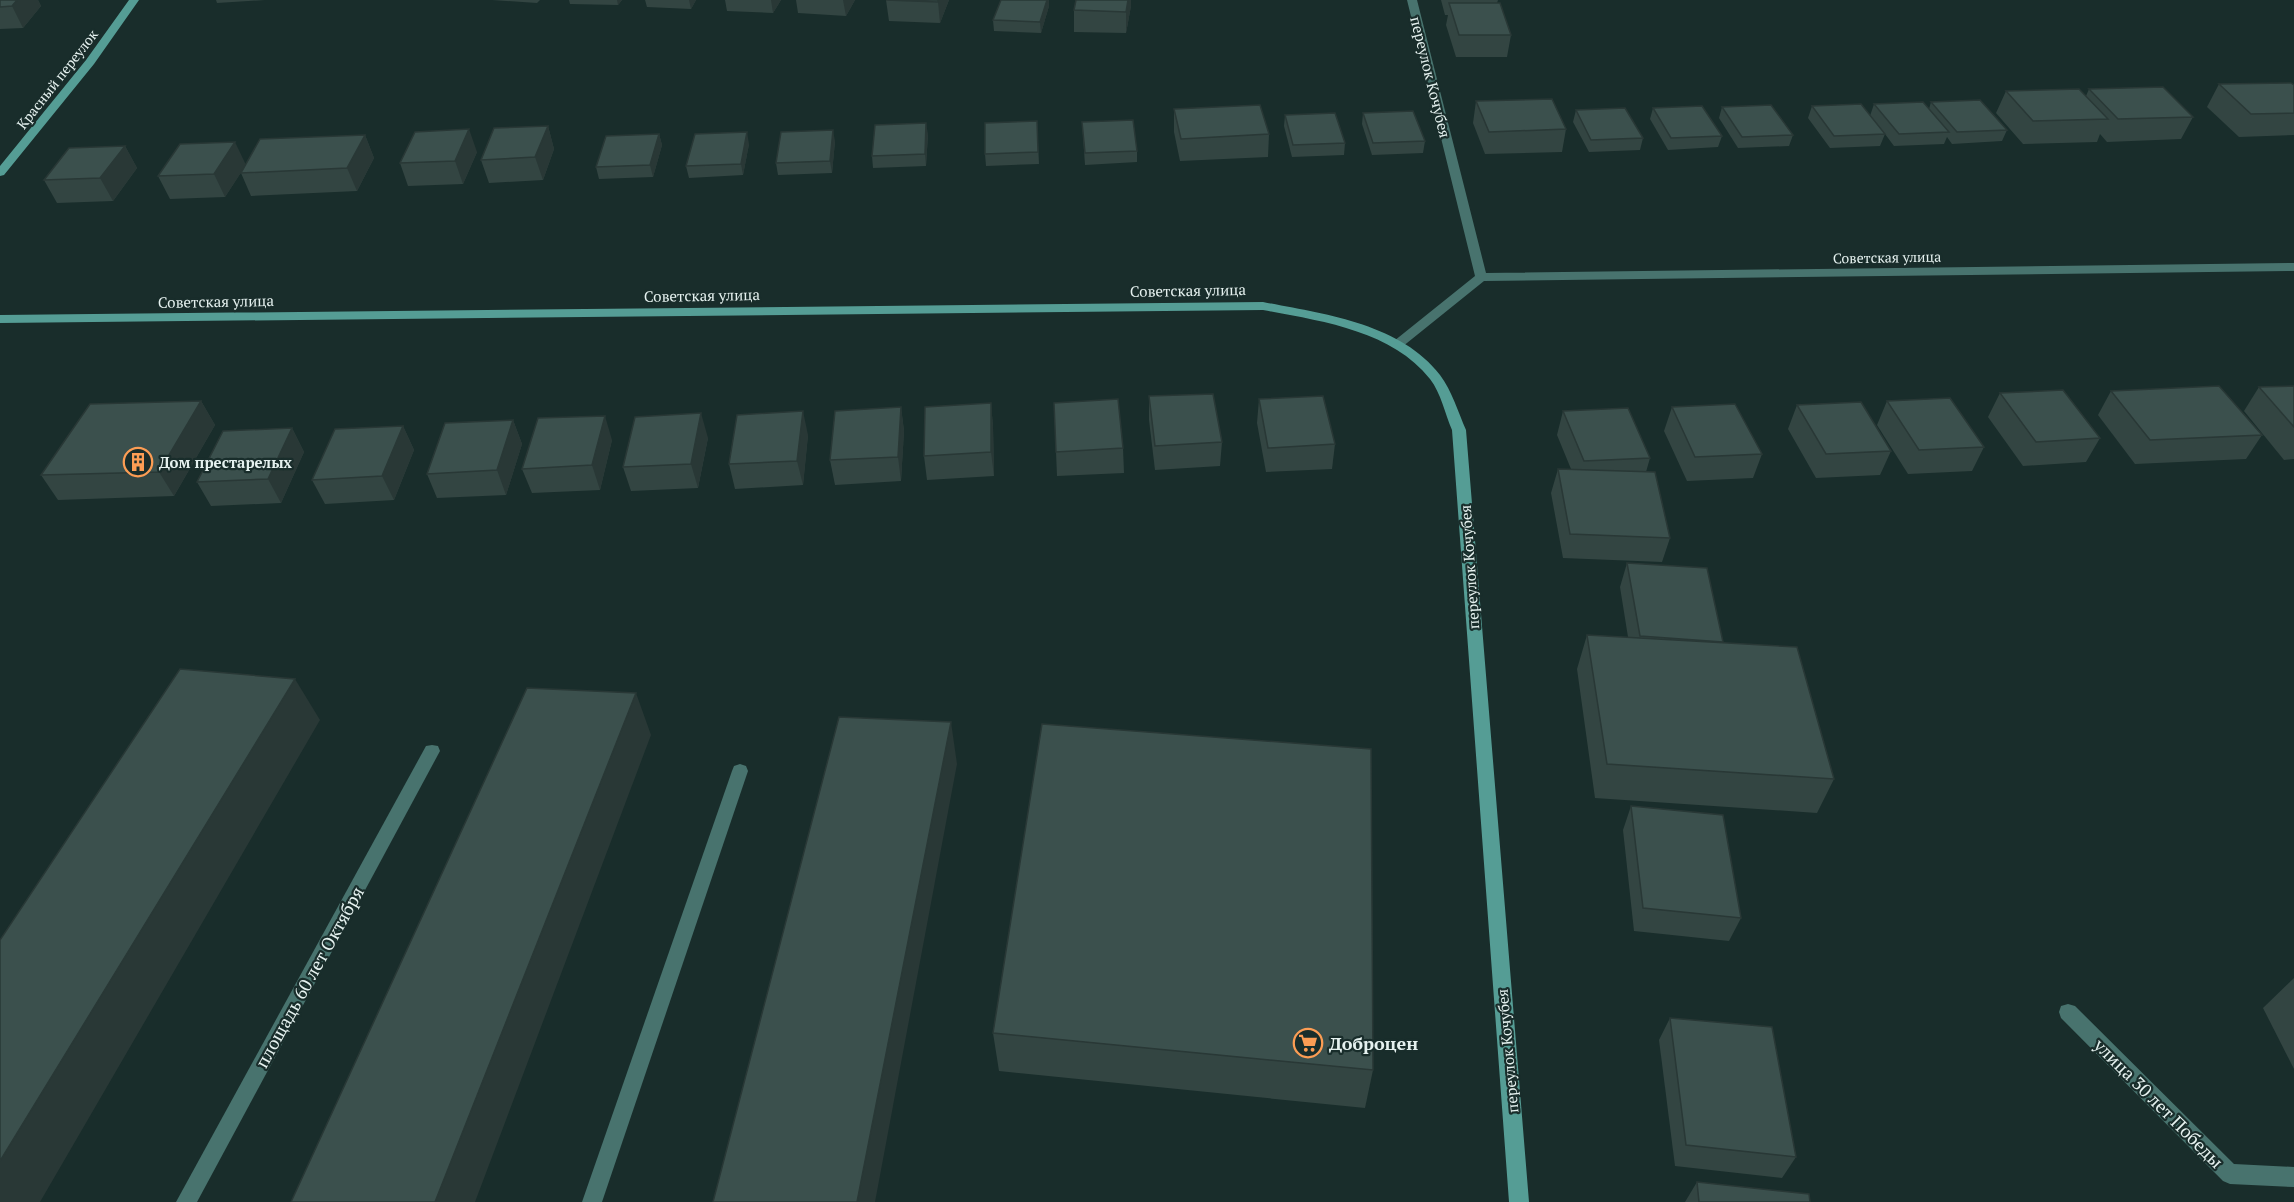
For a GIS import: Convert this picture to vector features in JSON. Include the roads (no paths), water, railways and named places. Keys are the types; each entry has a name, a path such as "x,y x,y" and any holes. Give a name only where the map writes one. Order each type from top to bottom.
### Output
{"main road":[{"name":"Красный переулок","path":"0,173 90,62 134,0"},
{"name":"Советская улица","path":"0,319 1263,306 1334,320 1398,344"},
{"name":"переулок Кочубея","path":"1398,344 1436,377 1459,430 1520,1202"}],"street":[{"name":"переулок Кочубея","path":"1412,0 1481,277"},
{"name":"Советская улица","path":"1481,277 2294,267"},
{"path":"1398,344 1481,277"},
{"name":"площадь 60 лет Октября","path":"186,1202 432,751"},
{"path":"592,1202 740,771"},
{"name":"улица 30 лет Победы","path":"2068,1012 2230,1174 2294,1177"}],"place":[{"name":"Дом престарелых","path":"138,462"},
{"name":"Доброцен","path":"1308,1043"}]}
